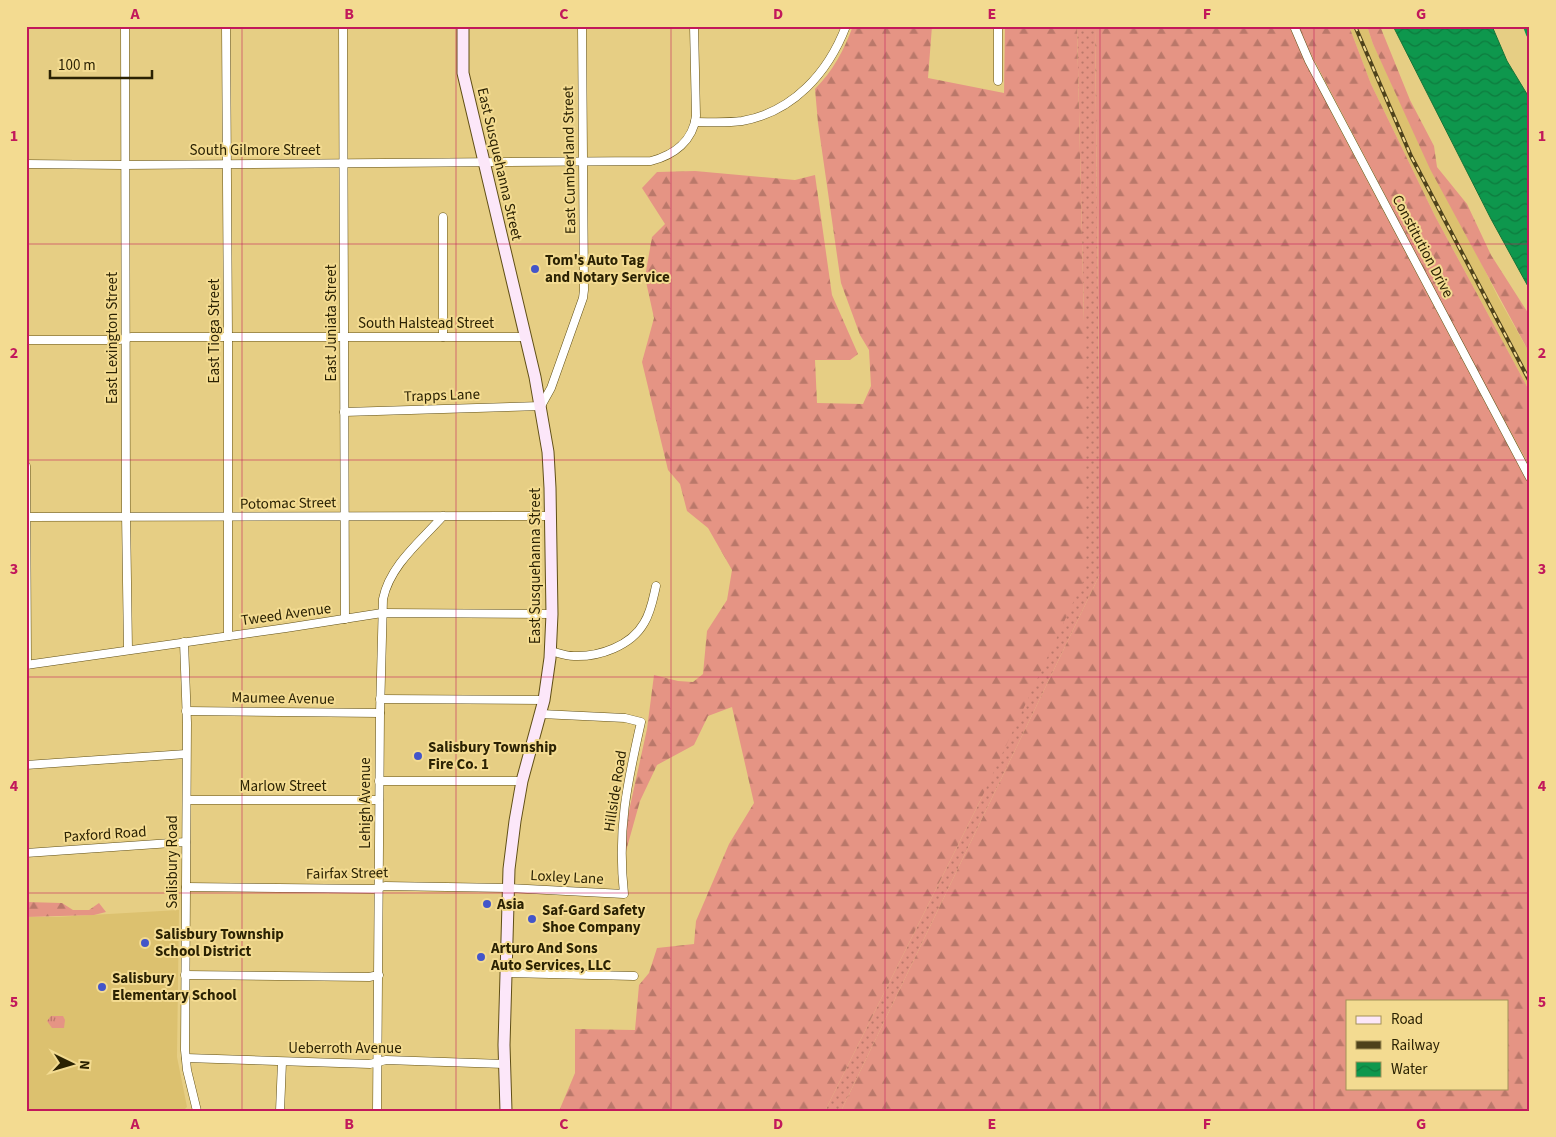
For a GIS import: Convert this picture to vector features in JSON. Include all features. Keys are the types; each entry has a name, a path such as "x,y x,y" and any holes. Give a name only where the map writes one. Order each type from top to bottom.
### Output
{"main road":[{"name":"East Susquehanna Street","path":"462,26 464,74 526,337 541,406 548,452 552,614 551,651 544,700 522,781 515,821 508,888 504,1064 506,1111"}],"street":[{"name":"East Lexington Street","path":"125,26 128,650"},
{"name":"East Tioga Street","path":"226,26 228,636"},
{"name":"East Juniata Street","path":"343,26 345,619"},
{"name":"East Cumberland Street","path":"541,406 551,388 583,298 582,26"},
{"path":"582,162 642,161 661,158 674,152 686,142 696,122 694,26"},
{"path":"696,122 749,120 785,104 808,87 828,64 846,26"},
{"path":"998,26 998,81"},
{"name":"Constitution Drive","path":"1294,26 1309,61 1530,478"},
{"name":"South Gilmore Street","path":"26,164 582,162"},
{"path":"443,217 443,337"},
{"name":"South Halstead Street","path":"26,340 526,337"},
{"name":"Trapps Lane","path":"344,412 541,406"},
{"path":"26,466 27,665"},
{"name":"Lehigh Avenue","path":"377,1111 382,613 385,590 394,572 443,516"},
{"name":"Potomac Street","path":"26,517 550,516"},
{"path":"551,651 572,656 591,655 627,642 644,624 656,586"},
{"name":"Tweed Avenue","path":"27,665 382,613 552,614"},
{"name":"Salisbury Road","path":"184,642 187,800 186,1058 197,1111"},
{"path":"380,699 544,700"},
{"name":"Maumee Avenue","path":"186,711 380,713"},
{"name":"Hillside Road","path":"540,714 625,718 641,722 623,807 621,858 624,894"},
{"path":"26,765 186,754"},
{"path":"379,780 522,781"},
{"name":"Marlow Street","path":"187,800 379,800"},
{"name":"Paxford Road","path":"26,853 186,842"},
{"name":"Fairfax Street","path":"186,887 374,889 385,886 508,888"},
{"name":"Loxley Lane","path":"508,888 624,894"},
{"path":"506,973 634,976"},
{"path":"185,975 369,977 379,975"},
{"name":"Ueberroth Avenue","path":"186,1058 370,1064 386,1060 504,1064"},
{"path":"280,1111 282,1062"}],"shaded area":[{"path":"1349,26 1367,26 1373,44 1498,297 1530,354 1530,392 1435,216 1371,84"},
{"name":"Salisbury Elementary School","path":"179,910 177,1057 187,1107 183,1111 26,1111 26,917"}],"green space":[{"path":"853,26 932,26 928,78 1004,93 1005,26 1077,26 1084,321 1086,575 982,797 825,1111 559,1111 575,1073 575,1029 635,1030 639,985 649,973 657,948 694,944 696,921 729,844 754,803 732,707 708,716 694,745 657,765 640,801 626,851 625,829 647,729 654,675 678,681 693,682 703,674 707,631 727,600 732,570 708,528 687,511 680,484 668,470 642,362 654,318 645,277 652,237 665,224 642,188 657,172 695,171 795,180 815,175 832,295 858,354 850,360 815,360 817,403 863,404 871,386 869,350 860,335 841,283 818,123 815,89 837,60"},
{"path":"1077,26 1095,26 1101,572 841,1111 825,1111 982,797 1084,321"},
{"path":"1095,26 1289,26 1333,116 1530,487 1530,1111 841,1111 1101,572"},
{"path":"1298,26 1349,26 1371,84 1435,216 1530,392 1530,467 1470,357 1302,37"},
{"path":"1367,26 1380,26 1410,100 1434,146 1437,167 1467,204 1491,255 1530,316 1530,354 1430,169 1373,44"},
{"path":"26,902 62,903 73,910 89,910 99,903 106,912 94,915 26,917"},
{"path":"51,1016 63,1016 65,1020 64,1028 52,1028 47,1021"}],"water":[{"path":"1393,26 1492,26 1507,61 1530,99 1530,290 1491,219"}],"waterway":[{"path":"1527,26 1530,34"}],"railway":[{"path":"1355,26 1411,156 1530,382"}],"place":[{"name":"Tom's Auto Tag and Notary Service","path":"535,269"},
{"name":"Salisbury Township Fire Co. 1","path":"418,756"},
{"name":"Asia","path":"487,904"},
{"name":"Saf-Gard Safety Shoe Company","path":"532,919"},
{"name":"Salisbury Township School District","path":"145,943"},
{"name":"Arturo And Sons Auto Services, LLC","path":"481,957"},
{"name":"Salisbury Elementary School","path":"102,987"}]}
